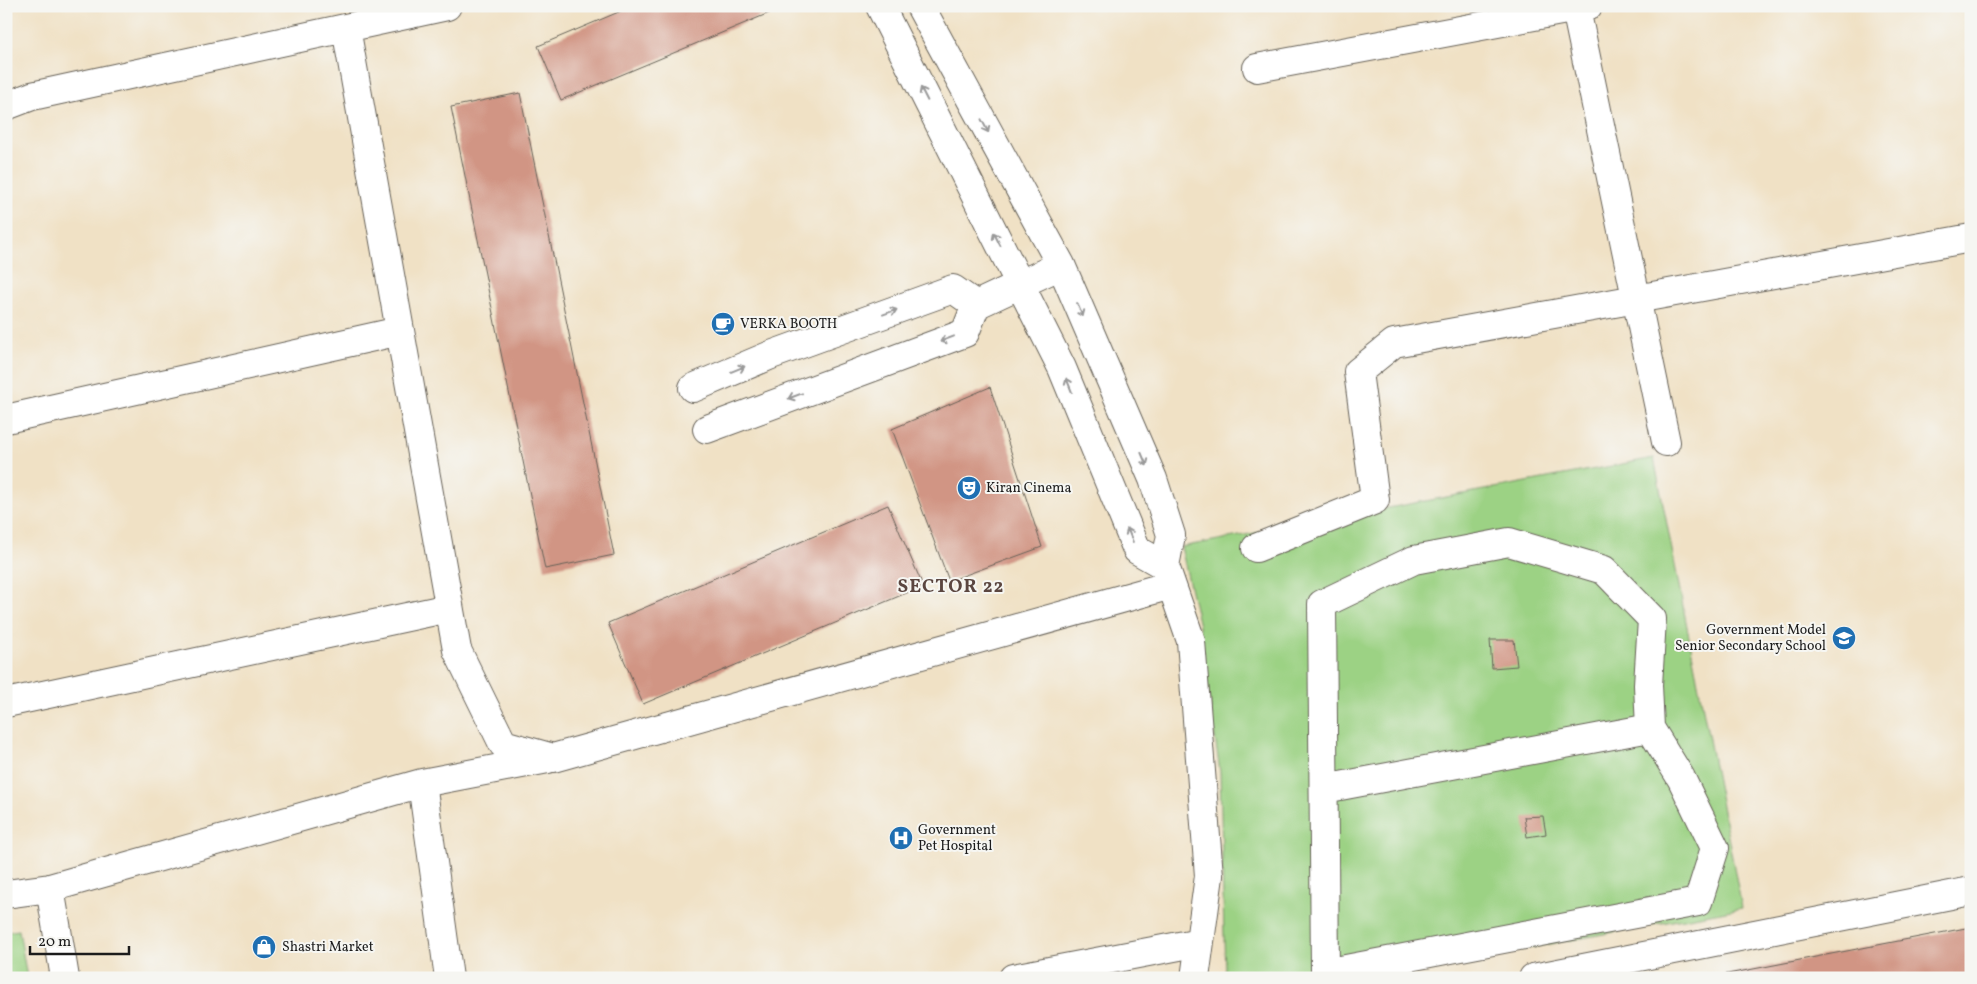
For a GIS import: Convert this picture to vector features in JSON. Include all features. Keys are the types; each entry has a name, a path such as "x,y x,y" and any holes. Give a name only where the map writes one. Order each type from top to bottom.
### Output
{"street":[{"path":"6,106 32,96 446,6"},
{"path":"880,6 1062,368 1137,550 1168,576"},
{"path":"920,6 1061,265 1153,479 1171,535 1168,576 1191,641 1209,876 1195,978"},
{"path":"1257,68 1582,7 1636,300 1666,442"},
{"path":"346,28 456,650 503,744 553,758"},
{"path":"1256,548 1375,500 1358,372 1394,343 1971,238"},
{"path":"707,429 965,332 976,305 1061,265"},
{"path":"693,388 771,355 953,289 976,305"},
{"path":"6,420 400,330"},
{"path":"1508,542 1604,570 1652,619 1648,685 1650,728 1681,778 1715,848 1698,902 1326,973 1322,604 1414,560 1508,542"},
{"path":"6,894 50,888 422,784 553,758 1168,576"},
{"path":"6,703 449,608"},
{"path":"1324,789 1650,728"},
{"path":"422,784 449,978"},
{"path":"50,888 66,978"},
{"path":"1533,978 1971,891"},
{"path":"1013,978 1200,942"}],"green space":[{"path":"1654,458 1742,908 1369,978 1225,978 1220,772 1199,626 1181,547"},
{"path":"19,930 27,978 6,978 6,932"}],"building":[{"path":"633,6 786,6 561,100 538,46"},
{"path":"520,93 614,555 545,569 451,107"},
{"name":"Kiran Cinema","path":"990,387 1042,547 949,581 892,429"},
{"path":"888,505 923,586 643,704 608,623"},
{"path":"1490,640 1514,640 1517,666 1492,668"},
{"path":"1543,816 1546,834 1527,837 1524,817"},
{"path":"1971,927 1971,978 1712,978 1712,977"}],"place":[{"name":"VERKA BOOTH","path":"723,324"},
{"name":"Kiran Cinema","path":"969,488"},
{"name":"Government Model Senior Secondary School","path":"1844,638"},
{"name":"Government Pet Hospital","path":"901,838"},
{"name":"Shastri Market","path":"264,947"}],"district":[{"name":"SECTOR 22","path":"951,587"}]}
